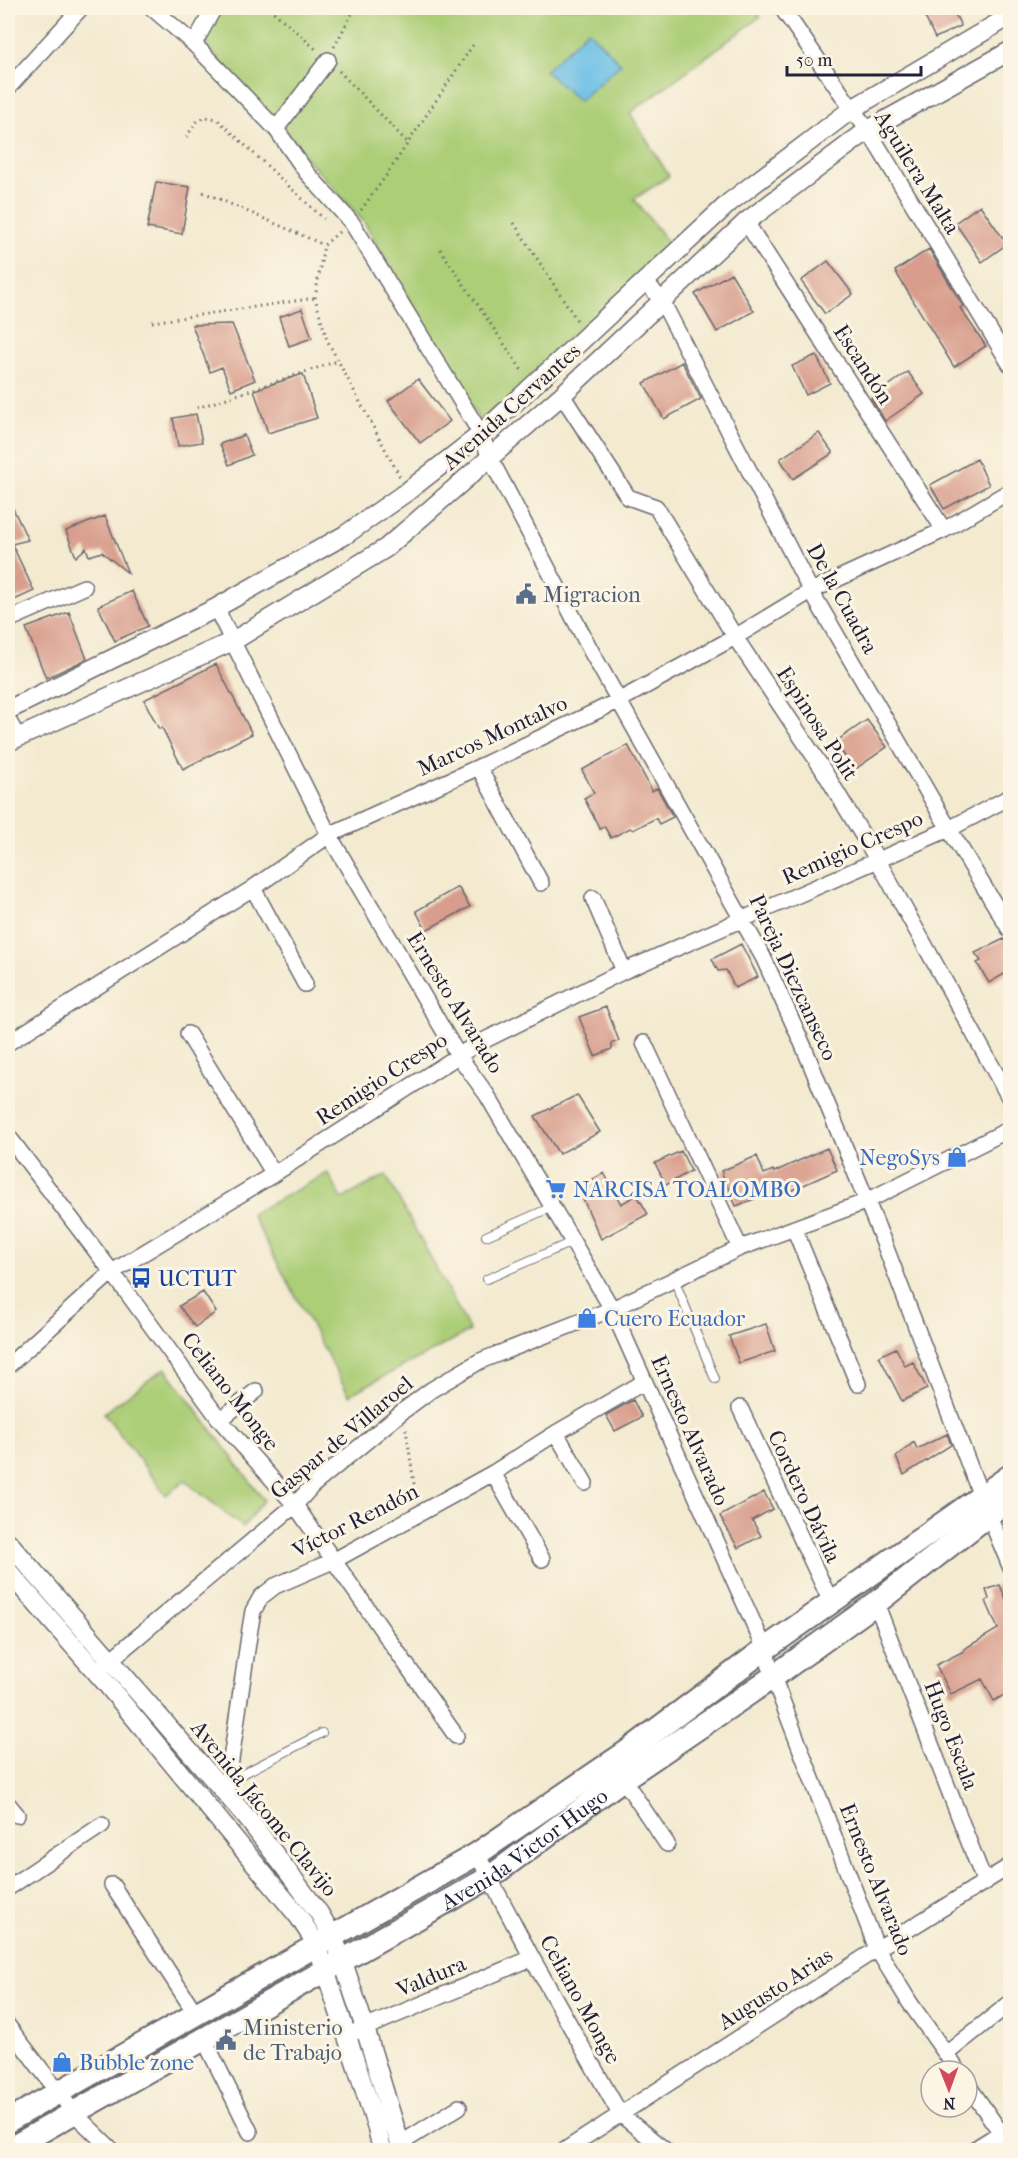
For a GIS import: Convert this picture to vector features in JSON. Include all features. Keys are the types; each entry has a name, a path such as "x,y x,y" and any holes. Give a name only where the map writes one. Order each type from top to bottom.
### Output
{"main road":[{"name":"Avenida Victor Hugo","path":"8,2151 490,1877 623,1779 773,1677 876,1603 985,1504 1011,1476"},
{"name":"Avenida Victor Hugo","path":"8,2121 477,1854 628,1751 831,1602 985,1504 1011,1498"}],"street":[{"path":"8,88 81,8"},
{"path":"152,8 194,44 214,8"},
{"name":"Aguilera Malta","path":"782,8 868,130 1011,364"},
{"name":"Avenida Cervantes","path":"8,710 216,608 345,535 408,491 481,434 730,202 852,110 1011,16"},
{"name":"Pareja Diezcanseco","path":"194,44 276,129 308,173 352,223 481,434 490,458 591,651 744,919 764,957 803,1045 865,1202 884,1243 1011,1566"},
{"name":"Avenida Cervantes","path":"13,739 233,641 386,548 562,395 746,222 868,130 1011,51"},
{"path":"276,129 328,60"},
{"name":"Escandón","path":"746,222 944,530"},
{"name":"De la Cuadra","path":"646,282 662,301 811,591 949,829 1011,930"},
{"name":"Espinosa Polit","path":"562,395 628,497 656,507 735,637 822,768 877,859 1011,1099"},
{"name":"Marcos Montalvo","path":"8,1043 253,888 329,835 620,700 735,637 811,591 944,530 1011,491"},
{"path":"8,620 84,587"},
{"name":"Ernesto Alvarado","path":"216,608 329,835 458,1055 487,1095 612,1309 765,1649 773,1677 877,1949 910,2003 950,2059"},
{"path":"8,720 13,739"},
{"path":"481,766 483,775 542,883"},
{"name":"Remigio Crespo","path":"8,1366 112,1272 274,1174 458,1055 624,971 949,829 1011,797"},
{"path":"253,888 305,984"},
{"path":"593,898 624,971"},
{"path":"188,1034 274,1174"},
{"path":"644,1043 740,1248"},
{"name":"Gaspar de Villaroel","path":"96,1672 295,1505 312,1486 431,1390 480,1361 612,1309 740,1248 865,1202 1011,1129"},
{"name":"Celiano Monge","path":"8,1138 112,1272 220,1420 295,1505 456,1736"},
{"path":"794,1228 858,1384"},
{"name":"Víctor Rendón","path":"228,1787 253,1611 261,1597 275,1586 335,1560 493,1473 644,1382"},
{"path":"220,1420 256,1391"},
{"name":"Cordero Dávila","path":"740,1408 831,1602"},
{"path":"556,1433 585,1483"},
{"path":"493,1473 542,1559"},
{"name":"Avenida Jácome Clavijo","path":"8,1542 111,1660 228,1787 319,1912 325,1941 334,1967 348,2036 382,2151"},
{"name":"Avenida Jácome Clavijo","path":"8,1571 96,1672 299,1917 325,1941"},
{"name":"Hugo Escala","path":"876,1603 985,1883"},
{"path":"623,1779 667,1844"},
{"path":"8,1888 102,1825"},
{"name":"Celiano Monge","path":"477,1854 532,1958 620,2114 665,2151"},
{"name":"Augusto Arias","path":"566,2151 877,1949 1011,1866"},
{"path":"112,1885 196,2014"},
{"name":"Valdura","path":"348,2036 532,1958"},
{"name":"Avenida Jácome Clavijo","path":"334,1967 365,2028 401,2147"},
{"path":"946,2054 1011,2003"},
{"path":"8,2026 75,2114 112,2151"},
{"path":"204,2040 250,2132"},
{"path":"979,2098 1006,2130 1011,2146"},
{"path":"401,2147 459,2107"},
{"path":"973,2151 1006,2130"}],"lane":[{"path":"486,1236 552,1207"},
{"path":"487,1279 573,1242"},
{"path":"674,1279 715,1379"},
{"path":"228,1787 322,1733"}],"path":[{"path":"328,60 355,8"},
{"path":"186,137 197,122 205,117 217,119 330,224"},
{"path":"203,192 324,244"},
{"path":"514,223 586,337"},
{"path":"440,249 533,387"},
{"path":"152,322 315,298"},
{"path":"197,408 338,361"},
{"path":"403,1411 419,1513"}],"green space":[{"path":"215,8 754,8 760,17 630,113 669,176 634,199 671,246 482,425 364,222 202,42"},
{"path":"328,1173 342,1199 386,1175 470,1331 349,1395 251,1214"},
{"path":"165,1368 264,1500 243,1527 185,1481 166,1495 104,1413"}],"water":[{"path":"588,30 621,64 579,101 545,71"}],"building":[{"path":"940,8 952,8 961,26 935,38 924,15"},
{"path":"156,182 190,187 182,234 147,228"},
{"path":"980,205 1007,244 982,262 955,223"},
{"path":"929,249 963,306 960,308 986,346 954,367 895,271"},
{"path":"828,261 853,294 825,314 801,281"},
{"path":"731,273 754,311 717,332 695,294"},
{"path":"302,309 312,338 289,346 279,317"},
{"path":"232,324 255,380 231,390 222,367 210,372 192,325"},
{"path":"816,355 830,383 806,395 792,366"},
{"path":"682,362 701,399 664,419 644,383"},
{"path":"908,372 924,394 885,421 871,398"},
{"path":"303,374 317,418 268,433 254,390"},
{"path":"418,379 450,421 420,443 388,401"},
{"path":"196,414 202,442 178,446 173,418"},
{"path":"819,433 833,453 793,479 780,459"},
{"path":"244,435 252,455 229,465 220,444"},
{"path":"977,459 989,485 944,509 930,485"},
{"path":"8,498 28,540 12,544 34,591 8,603"},
{"path":"105,516 128,573 102,552 89,556 86,548 76,557 66,531"},
{"path":"132,591 148,626 115,641 98,606"},
{"path":"69,612 87,659 46,678 26,628"},
{"path":"216,664 252,734 183,769 162,728 159,729 144,700"},
{"path":"867,720 887,747 854,770 835,742"},
{"path":"628,745 652,791 657,788 673,817 659,824 656,818 611,838 604,826 600,829 584,798 594,793 582,770"},
{"path":"458,887 470,907 426,930 416,911"},
{"path":"1004,939 1011,948 1011,970 989,983 977,963 981,961 975,953"},
{"path":"741,944 758,977 735,988 726,970 718,971 712,959"},
{"path":"606,1007 619,1041 612,1043 612,1049 595,1056 579,1017"},
{"path":"577,1095 600,1132 559,1154 535,1116"},
{"path":"827,1148 837,1170 788,1192 785,1187 736,1206 721,1171 757,1156 764,1174 773,1170 774,1172"},
{"path":"681,1151 691,1171 666,1185 655,1163"},
{"path":"604,1173 621,1204 637,1195 648,1214 601,1239 578,1188"},
{"path":"203,1292 216,1312 195,1327 179,1306"},
{"path":"766,1324 775,1351 739,1363 729,1336"},
{"path":"896,1348 905,1366 913,1362 927,1389 902,1401 879,1356"},
{"path":"633,1400 642,1417 615,1431 606,1415"},
{"path":"947,1434 951,1445 904,1475 896,1457 914,1442 917,1449"},
{"path":"764,1492 773,1509 752,1520 761,1536 738,1548 720,1516"},
{"path":"1000,1585 1011,1611 1011,1691 994,1701 982,1679 951,1694 936,1665 964,1651 998,1629 986,1601 989,1599 986,1590"}],"place":[{"name":"Migracion","path":"526,594"},
{"name":"NegoSys","path":"957,1157"},
{"name":"NARCISA TOALOMBO","path":"556,1189"},
{"name":"UCTUT","path":"141,1278"},
{"name":"Cuero Ecuador","path":"587,1318"},
{"name":"Ministerio de Trabajo","path":"226,2040"},
{"name":"Bubble zone","path":"62,2062"}]}
